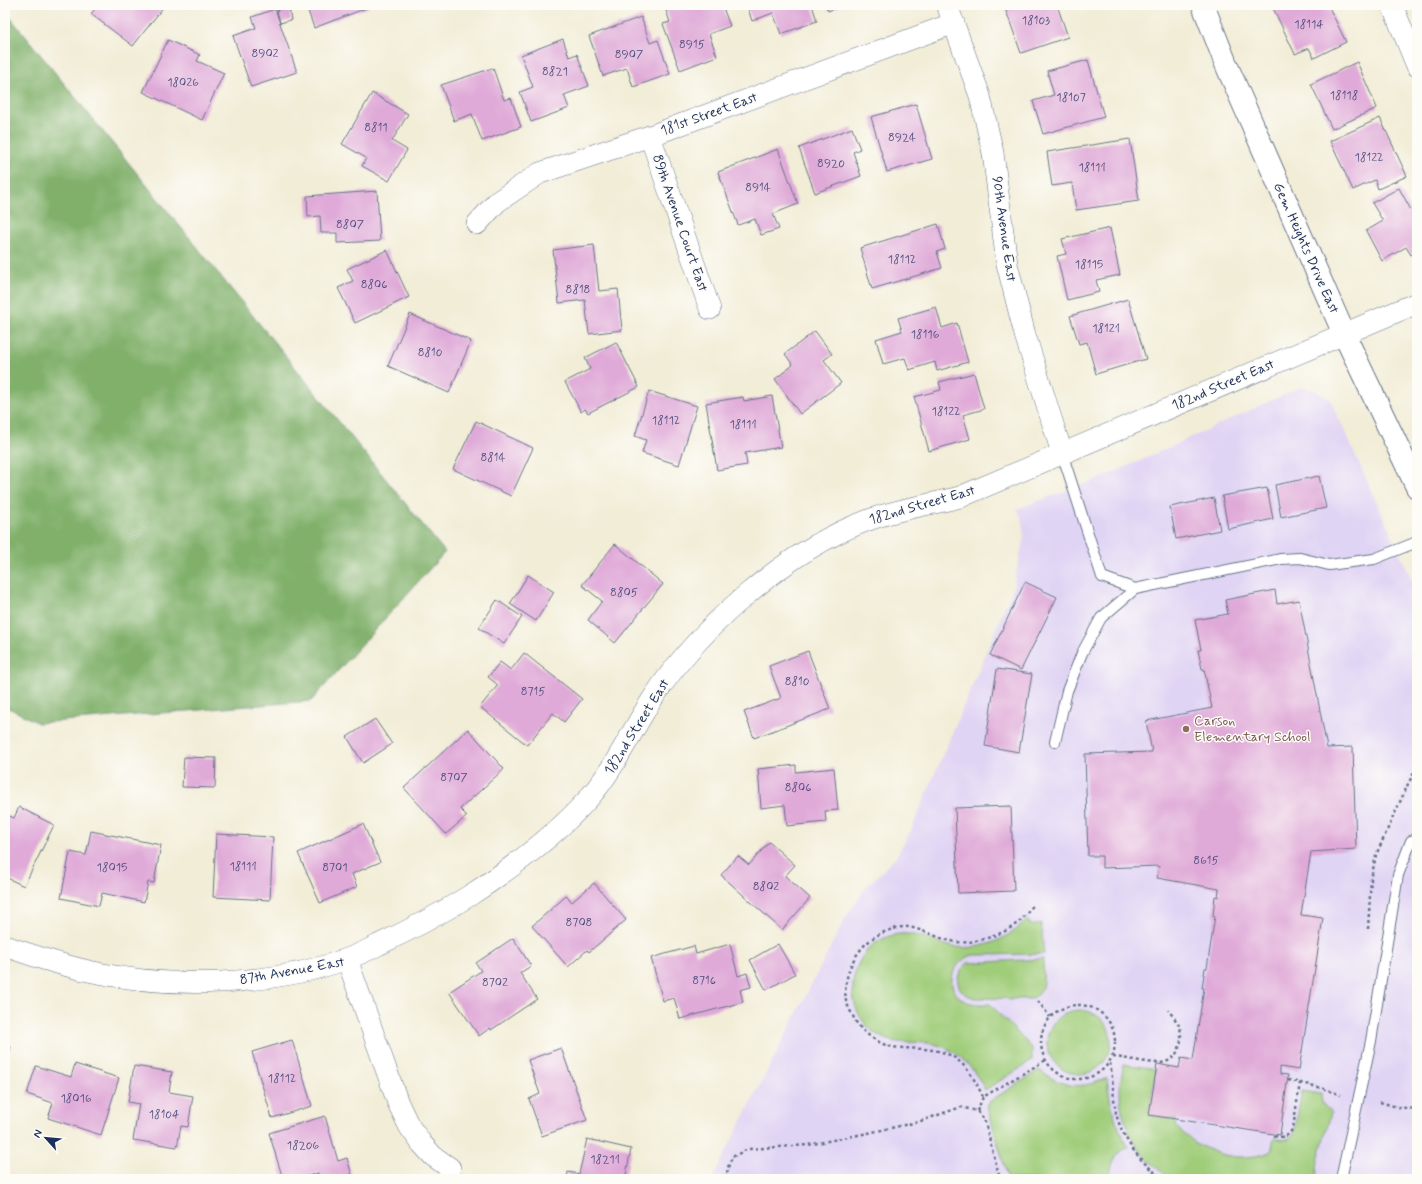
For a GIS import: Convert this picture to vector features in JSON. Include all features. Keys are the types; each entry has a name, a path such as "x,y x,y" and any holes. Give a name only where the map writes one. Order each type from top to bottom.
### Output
{"street":[{"name":"Gem Heights Drive East","path":"1203,5 1344,334 1417,487"},
{"path":"1392,5 1417,66"},
{"name":"181st Street East","path":"477,224 497,202 540,174 650,136 951,14"},
{"name":"90th Avenue East","path":"951,14 980,96 993,153 1007,264 1025,335 1062,453"},
{"name":"89th Avenue Court East","path":"650,136 710,309"},
{"name":"182nd Street East","path":"347,959 443,912 517,862 565,822 601,784 617,760 653,698 672,672 706,633 770,576 809,550 863,522 890,513 924,506 960,496 1417,304"},
{"name":"87th Avenue East","path":"5,946 40,958 92,972 152,982 196,982 260,978 297,972 347,959 398,1103 409,1126 427,1150 450,1168"}],"lane":[{"path":"1062,453 1102,577 1135,589"},
{"path":"1055,742 1067,691 1082,653 1102,618 1135,589 1281,559 1300,558 1329,566 1374,559 1417,542"},
{"path":"1341,1179 1371,1041 1398,875 1411,841 1417,839"}],"path":[{"path":"983,1096 972,1075 955,1058 932,1049 892,1047 872,1038 857,1025 846,1001 847,982 851,965 861,947 874,937 889,930 906,926 948,941 968,942 997,935 1016,924 1034,904"},
{"path":"1038,1001 1050,1017"},
{"path":"1082,1004 1099,1010 1111,1022 1116,1039 1113,1056 1110,1063 1097,1075 1080,1080 1063,1077 1049,1066 1041,1050 1042,1032 1050,1017 1064,1007 1082,1004"},
{"path":"1113,1056 1160,1063 1170,1060 1178,1052 1182,1038 1180,1026 1168,1010"},
{"path":"977,1111 983,1096 1046,1060"},
{"path":"1110,1063 1114,1083 1116,1113 1129,1145 1154,1173 1165,1179"},
{"path":"1288,1080 1343,1096"},
{"path":"1274,1136 1283,1138 1290,1134 1293,1128 1300,1083"},
{"path":"1380,1102 1397,1107 1417,1109"},
{"path":"729,1179 727,1170 732,1157 748,1149 808,1145 868,1134 918,1122 961,1107 977,1111 984,1119 1000,1179"}],"shaded area":[{"name":"Carson Elementary School","path":"1301,387 1314,390 1330,399 1417,591 1417,1179 712,1179 846,917 867,886 896,857 912,828 1013,588 1024,536 1021,516 1017,509 1106,476"}],"green space":[{"path":"5,11 445,552 311,701 38,723 5,706"},
{"path":"1027,920 1031,926 1041,923 1044,954 973,955 960,962 953,974 953,987 962,999 972,1003 990,1004 1032,1048 1032,1061 985,1090 968,1064 949,1049 934,1044 899,1042 885,1039 874,1032 858,1013 854,1001 854,977 864,954 871,946 880,940 900,934 913,934 950,946 982,946 1002,939"},
{"path":"1043,959 1042,988 1030,999 975,998 968,996 963,992 958,984 960,973 968,963"},
{"path":"1073,1010 1085,1010 1102,1019 1109,1030 1111,1042 1109,1054 1102,1065 1085,1074 1073,1074 1061,1069 1052,1060 1047,1048 1047,1036 1052,1024 1061,1015"},
{"path":"1124,1064 1156,1069 1149,1115 1176,1119 1175,1126 1196,1143 1219,1154 1231,1156 1257,1156 1271,1152 1274,1138 1285,1139 1294,1134 1302,1091 1321,1094 1322,1103 1331,1113 1318,1160 1316,1179 1172,1179 1161,1172 1142,1153 1129,1131 1121,1105 1120,1092"},
{"path":"1039,1070 1056,1081 1072,1085 1088,1084 1107,1078 1114,1114 1128,1147 1116,1156 1112,1164 1110,1179 1008,1179 987,1106 990,1101"}],"building":[{"path":"98,5 165,5 133,46 91,14"},
{"path":"306,5 368,5 369,7 314,28"},
{"path":"664,5 722,5 730,26 709,34 717,56 680,70 663,24 670,22"},
{"path":"747,5 812,5 817,21 781,34 773,13 752,21"},
{"path":"826,5 844,5 828,11"},
{"path":"1004,5 1057,5 1068,37 1021,53"},
{"path":"1279,5 1328,5 1346,42 1314,58 1309,48 1295,54 1273,8"},
{"path":"289,7 291,20 280,23 277,10"},
{"path":"275,9 297,72 251,87 233,36 256,28 252,17"},
{"path":"641,17 650,43 658,40 670,74 633,87 627,68 603,76 589,36"},
{"path":"563,39 569,57 577,54 589,86 564,95 569,108 531,122 520,92 533,87 521,55"},
{"path":"168,40 200,55 197,61 224,73 202,120 143,92"},
{"path":"1088,60 1104,117 1043,134 1033,101 1054,95 1047,71"},
{"path":"1357,62 1377,108 1332,129 1311,84"},
{"path":"493,68 504,100 511,98 521,127 482,141 472,114 454,121 441,85"},
{"path":"372,93 408,114 392,141 407,150 389,181 362,166 366,158 342,144"},
{"path":"916,104 932,159 887,172 871,117"},
{"path":"1380,118 1407,176 1378,189 1375,180 1353,190 1330,141"},
{"path":"852,128 860,149 853,152 861,176 815,193 799,148"},
{"path":"1130,139 1139,201 1076,210 1072,183 1052,186 1047,152"},
{"path":"778,149 798,204 773,214 779,229 761,235 755,219 738,225 718,172"},
{"path":"1399,188 1411,210 1417,207 1417,252 1411,255 1406,247 1382,261 1366,231 1383,221 1372,203"},
{"path":"377,191 380,241 337,243 337,233 321,233 320,216 308,217 307,196"},
{"path":"938,224 945,249 937,252 942,268 872,289 860,248"},
{"path":"1110,228 1120,275 1096,280 1099,292 1067,300 1057,256 1066,254 1062,239"},
{"path":"594,245 599,291 618,289 622,330 589,334 585,300 559,303 553,250"},
{"path":"387,250 409,297 355,323 338,288 353,281 347,269"},
{"path":"1128,299 1146,359 1096,374 1087,342 1079,344 1070,316"},
{"path":"936,307 942,328 957,323 968,362 937,371 935,362 909,370 905,358 883,364 876,339 902,331 898,318"},
{"path":"410,314 471,341 449,393 388,366"},
{"path":"815,331 832,354 824,360 841,383 800,414 775,379 793,365 785,354"},
{"path":"616,342 639,387 588,413 585,409 581,412 565,382 590,369 585,358"},
{"path":"974,373 984,409 963,415 970,439 929,451 914,397 941,390 939,382"},
{"path":"649,391 697,406 679,465 642,453 646,440 635,436"},
{"path":"772,396 781,447 745,453 747,465 717,470 706,403 743,397 744,401"},
{"path":"476,421 533,448 511,496 453,469"},
{"path":"1319,476 1326,508 1281,517 1275,485"},
{"path":"1267,488 1273,519 1228,529 1222,496"},
{"path":"1214,498 1220,530 1176,539 1170,507"},
{"path":"615,544 663,584 615,643 588,620 602,601 582,585"},
{"path":"528,575 554,592 536,621 510,604"},
{"path":"1025,582 1057,597 1021,670 990,655"},
{"path":"1275,590 1277,604 1299,600 1327,748 1353,747 1356,849 1311,852 1301,915 1323,918 1299,1070 1280,1067 1280,1074 1288,1075 1280,1135 1149,1115 1157,1064 1179,1068 1181,1058 1193,1060 1204,988 1202,988 1205,968 1207,968 1215,916 1213,916 1215,896 1218,897 1219,889 1157,878 1159,866 1102,868 1102,856 1088,856 1085,754 1152,752 1146,721 1212,708 1204,669 1202,669 1198,650 1201,650 1195,620 1228,614 1225,600"},
{"path":"497,600 522,617 504,644 479,628"},
{"path":"808,651 830,709 754,738 744,712 781,698 769,666"},
{"path":"524,653 582,699 564,722 553,713 527,745 480,707 498,685 488,677 500,662 511,670"},
{"path":"997,669 1032,674 1019,752 985,746"},
{"path":"375,719 392,744 363,763 347,737"},
{"path":"468,729 504,769 460,809 467,816 446,834 404,788"},
{"path":"184,757 216,758 215,788 182,787"},
{"path":"796,765 796,772 834,768 838,810 825,811 826,822 787,826 785,805 761,808 758,769"},
{"path":"1011,806 1014,891 958,893 955,808"},
{"path":"19,807 54,825 24,886 5,877 5,814 14,818"},
{"path":"363,824 380,862 352,874 357,887 320,903 298,853"},
{"path":"91,831 161,845 154,883 148,882 144,902 102,893 99,906 61,898 70,852 86,855"},
{"path":"216,834 273,837 270,900 213,897"},
{"path":"769,842 795,865 785,876 810,898 782,930 721,875 738,856 749,865"},
{"path":"594,883 626,920 589,952 587,950 568,967 532,926 566,896 572,902"},
{"path":"513,938 531,966 520,973 537,999 491,1030 490,1028 479,1036 449,992 481,971 476,963"},
{"path":"730,944 738,976 747,973 751,987 740,990 743,1002 680,1019 674,998 663,1001 651,958 694,946 696,954"},
{"path":"778,944 795,974 766,990 750,960"},
{"path":"292,1040 312,1106 272,1118 252,1052"},
{"path":"5,1044 11,1047 5,1059"},
{"path":"561,1048 587,1120 542,1136 529,1099 540,1094 528,1060"},
{"path":"75,1064 119,1078 101,1135 48,1118 53,1103 27,1094 36,1066 71,1077"},
{"path":"134,1066 172,1072 169,1092 193,1096 188,1127 181,1126 177,1147 133,1140 139,1104 128,1102"},
{"path":"325,1116 338,1161 347,1158 353,1179 320,1179 318,1173 297,1179 283,1179 269,1133"},
{"path":"587,1139 631,1149 625,1179 567,1179 568,1172 579,1174"}],"place":[{"name":"Carson Elementary School","path":"1186,729"}]}
